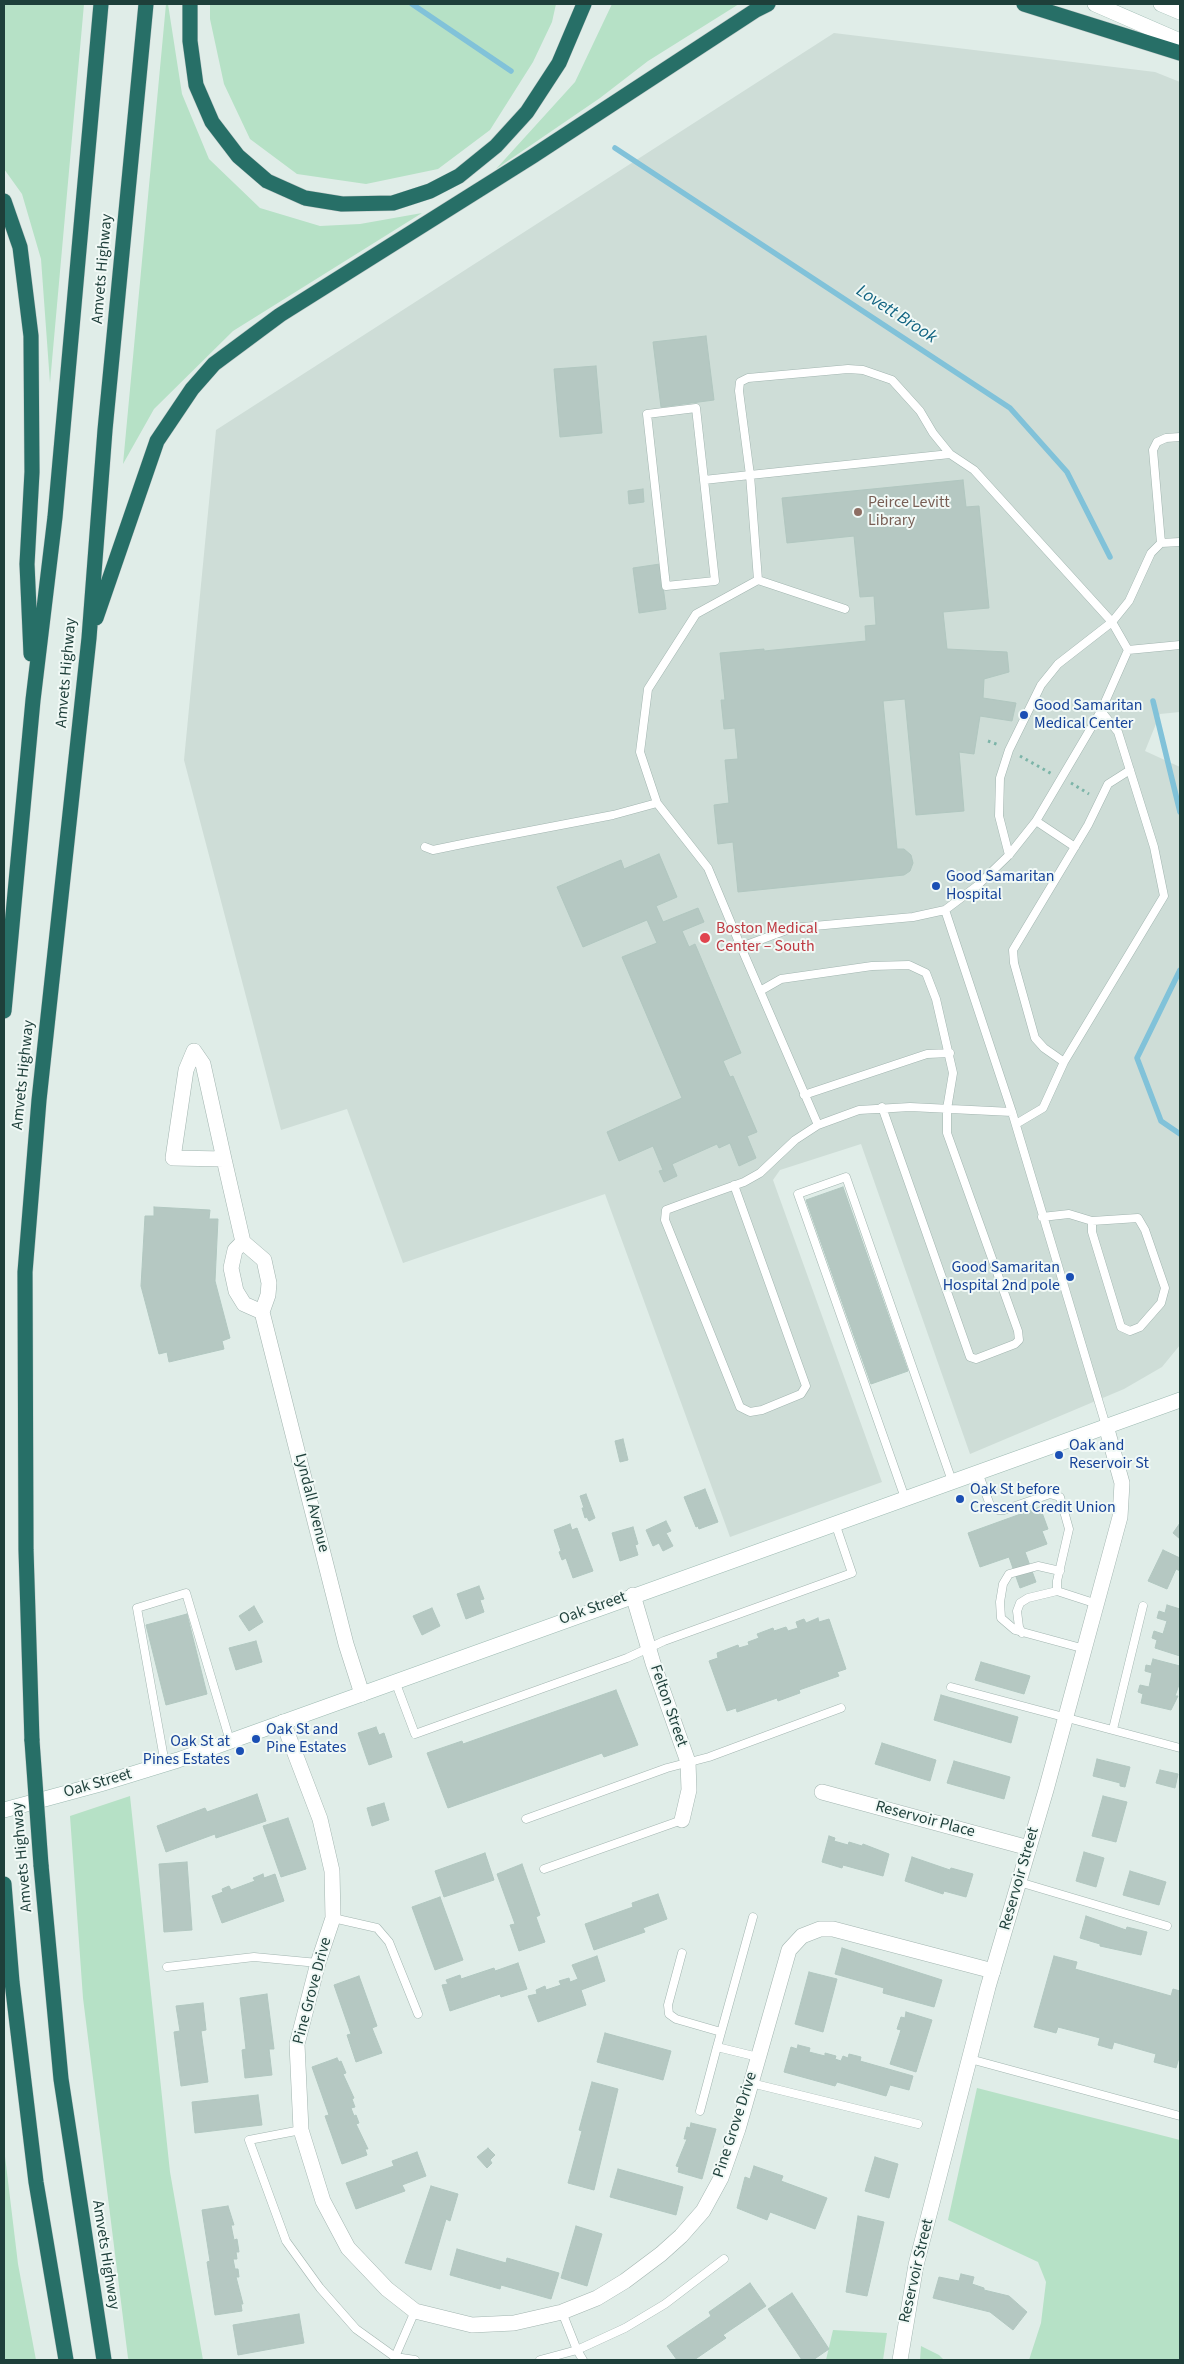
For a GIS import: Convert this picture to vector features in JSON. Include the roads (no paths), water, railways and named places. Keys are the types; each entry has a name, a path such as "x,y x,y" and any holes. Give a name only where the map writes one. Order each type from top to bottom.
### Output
{"highway":[{"name":"Amvets Highway","path":"4,1011 33,700 55,517 101,4"},
{"name":"Amvets Highway","path":"104,2360 61,2080 41,1865 32,1741 26,1550 25,1272 39,1100 89,638 106,420 146,4"},
{"path":"190,4 190,41 196,85 212,122 238,156 267,181 305,198 342,204 392,203 430,191 459,176 496,146 527,112 559,63 584,4"},
{"path":"89,638 157,441 192,389 214,364 280,316 534,156 756,10 768,4"},
{"path":"1024,4 1180,53"},
{"path":"4,201 20,247 31,336 32,472 28,564 33,700"},
{"name":"Amvets Highway","path":"4,1884 12,1982 36,2182 66,2360"}],"street":[{"path":"1095,4 1180,41"},
{"path":"1160,4 1180,12"},
{"path":"224,1159 173,1158 186,1070 194,1051 202,1064 224,1159 243,1242 236,1250 231,1268 236,1290 244,1304 262,1312"},
{"name":"Lyndall Avenue","path":"243,1242 264,1260 269,1283 268,1295 262,1312 346,1644 362,1694"},
{"name":"Oak Street","path":"4,1810 165,1764 1180,1400"},
{"name":"Reservoir Street","path":"900,2360 902,2335 916,2265 993,1971 1066,1718 1120,1517 1123,1492 1120,1471 1106,1426"},
{"name":"Felton Street","path":"633,1595 688,1762 689,1790 682,1820"},
{"name":"Pine Grove Drive","path":"284,1722 320,1820 332,1871 333,1918 318,1963 297,2044 301,2130 322,2201 348,2248 387,2289 415,2311 472,2325 514,2323 562,2312 596,2298 624,2281 661,2254 693,2224 703,2211 721,2178 738,2130 789,1950 794,1942 810,1932 834,1929 993,1971"},
{"name":"Reservoir Place","path":"822,1792 1029,1848"}],"lane":[{"path":"758,580 750,475 739,390 740,382 748,378 848,369 879,373 892,380 914,404 939,442 950,454 974,470 1112,622 1128,650"},
{"path":"696,408 704,480 715,581 666,586 647,414 696,408"},
{"path":"1161,543 1154,450 1157,442 1166,438 1180,437"},
{"path":"704,480 950,454"},
{"path":"1009,855 998,816 1000,778 1009,750 1041,685 1058,664 1112,622 1129,601 1151,554 1161,543 1180,542"},
{"path":"818,1125 708,868 657,803 640,752 648,689 696,614 758,580 845,609"},
{"path":"1128,650 1180,645"},
{"path":"741,947 792,928 912,917 945,910 978,886 1009,855 1036,821 1101,711 1128,650"},
{"path":"1016,1124 1043,1108 1064,1062 1164,896 1154,847 1118,732 1101,711"},
{"path":"1064,1062 1044,1048 1035,1038 1012,950 1074,848 1108,784 1130,770"},
{"path":"424,848 433,850 613,814 657,803"},
{"path":"1036,821 1074,848"},
{"path":"945,910 1016,1124 1042,1217 1106,1426"},
{"path":"760,991 781,979 872,966 909,965 926,973 936,999 950,1053 953,1073 947,1109 947,1133 1019,1340 1015,1344 976,1359 970,1358 966,1351 882,1107"},
{"path":"804,1095 927,1054 950,1053"},
{"path":"734,1185 806,1386 801,1394 762,1410 750,1412 740,1407 666,1220 666,1210 734,1185 760,1173 795,1140 818,1125 859,1110 882,1107 1012,1112"},
{"path":"905,1498 798,1194 846,1177 952,1481"},
{"path":"1042,1217 1069,1214 1092,1221 1138,1218 1145,1230 1165,1288 1161,1303 1140,1327 1130,1331 1121,1327 1092,1232 1092,1221"},
{"path":"978,1472 990,1505 995,1509 1004,1510 1050,1494 1060,1497 1069,1529 1060,1571 1058,1591"},
{"path":"395,1681 414,1734 852,1573 835,1523"},
{"path":"1060,1571 1044,1566 1032,1566 1007,1576 1001,1597 1001,1618 1009,1627 1022,1633 1085,1649"},
{"path":"1022,1633 1017,1616 1020,1603 1041,1594 1058,1591 1096,1604"},
{"path":"165,1764 136,1608 186,1593 230,1741"},
{"path":"1113,1729 1143,1606"},
{"path":"950,1687 1180,1748"},
{"path":"526,1819 841,1708"},
{"path":"544,1869 682,1820"},
{"path":"1019,1882 1167,1926"},
{"path":"700,2111 753,1917"},
{"path":"333,1918 377,1928 389,1942 418,2014"},
{"path":"682,1953 667,2010 668,2014 676,2020 721,2032"},
{"path":"167,1967 254,1957 318,1963"},
{"path":"717,2047 758,2057"},
{"path":"970,2059 1180,2116"},
{"path":"751,2083 918,2124"},
{"path":"301,2130 250,2140 286,2241 320,2288 356,2329 394,2358 415,2360"},
{"path":"540,2360 577,2350 625,2328 665,2304 724,2259"},
{"path":"394,2358 415,2311"},
{"path":"562,2312 582,2360"}],"waterway":[{"name":"Lovett Brook","path":"412,4 511,71"},
{"name":"Lovett Brook","path":"615,148 1010,408 1067,472 1110,557"},
{"name":"Lovett Brook","path":"1153,701 1180,812"},
{"name":"Lovett Brook","path":"1180,970 1137,1058 1161,1121 1180,1134"}],"place":[{"name":"Peirce Levitt Library","path":"858,512"},
{"name":"Good Samaritan Medical Center","path":"1024,715"},
{"name":"Good Samaritan Hospital","path":"936,886"},
{"name":"Boston Medical Center – South","path":"705,938"},
{"name":"Good Samaritan Hospital 2nd pole","path":"1070,1277"},
{"name":"Oak and Reservoir St","path":"1059,1455"},
{"name":"Oak St before Crescent Credit Union","path":"960,1499"},
{"name":"Oak St and Pine Estates","path":"256,1739"},
{"name":"Oak St at Pines Estates","path":"240,1751"}]}
